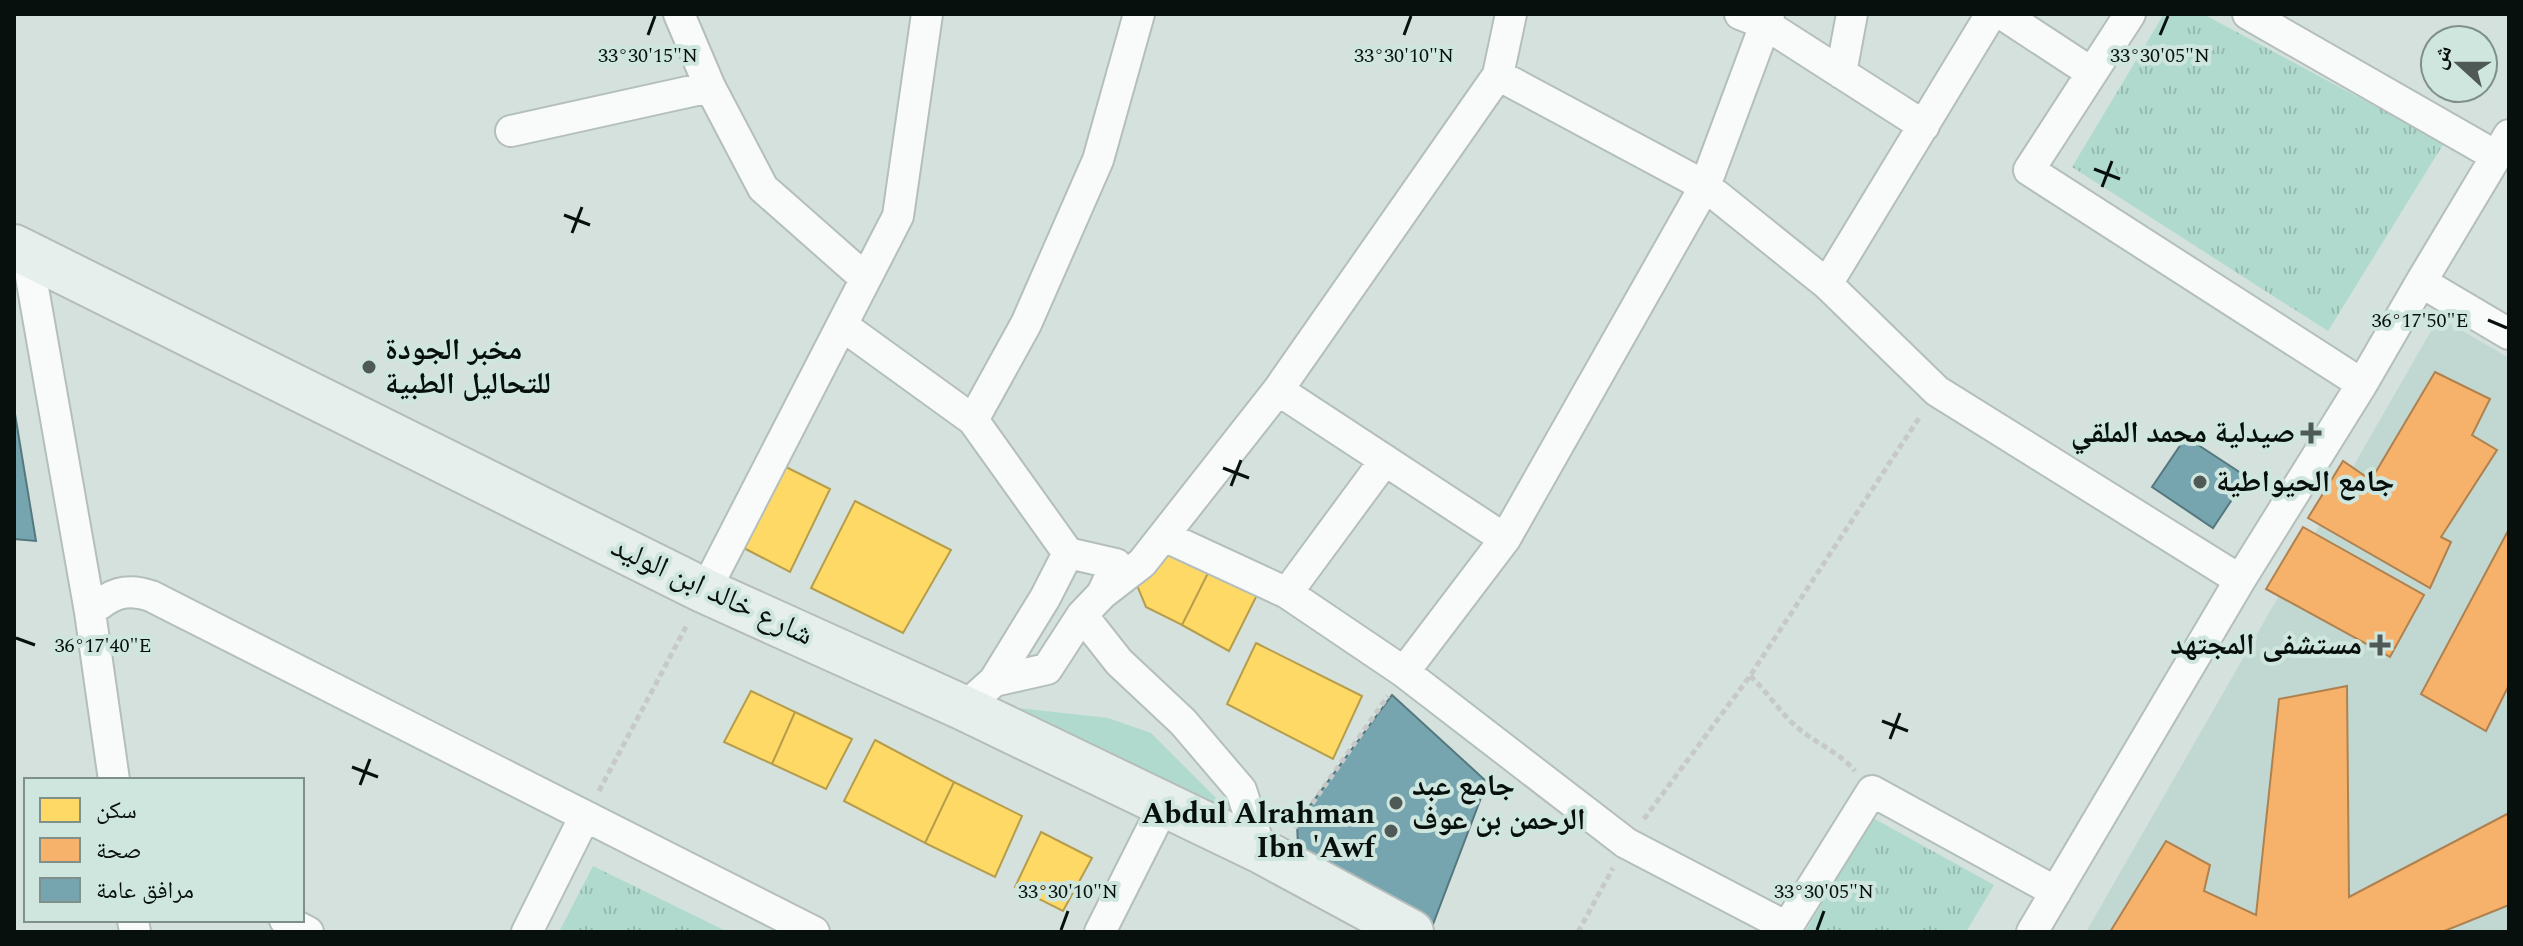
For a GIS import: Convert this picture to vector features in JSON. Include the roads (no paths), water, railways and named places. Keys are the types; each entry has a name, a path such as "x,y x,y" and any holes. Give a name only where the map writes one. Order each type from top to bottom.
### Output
{"main road":[{"name":"شارع خالد ابن الوليد","path":"20,250 705,591 979,694 1164,805 1270,856 1411,932"}],"street":[{"path":"679,14 710,87 763,188 865,278"},
{"path":"705,591 898,216 927,14"},
{"path":"973,420 1026,324 1098,160 1139,14"},
{"path":"1092,604 1142,563 1278,390 1498,75 1511,14"},
{"path":"1841,73 1852,14"},
{"path":"1827,284 1991,14"},
{"path":"2002,14 2092,73"},
{"path":"2130,14 2029,170 2362,384"},
{"path":"2032,932 2240,580 2362,384 2503,146 2248,14"},
{"path":"1404,672 1505,539 1705,186 1758,17 1924,126"},
{"path":"1498,75 1705,186 1827,284 1937,391 2240,580"},
{"path":"511,131 710,87"},
{"path":"20,250 90,612 114,778"},
{"path":"2421,282 2509,334"},
{"path":"843,326 973,420 1068,553 1116,564 1047,669 979,694"},
{"path":"1278,390 1505,539"},
{"path":"1287,593 1385,460"},
{"path":"1164,536 1287,593 1404,672 1626,843 1786,930 1872,791 2056,892"},
{"path":"979,694 1045,598 1068,553"},
{"path":"90,612 106,597 121,592 138,591 151,596 814,932"},
{"path":"1092,604 1119,662 1183,722 1241,790 1270,856"},
{"path":"1100,932 1164,805"},
{"path":"527,932 585,816"},
{"path":"289,922 308,932"}],"place":[{"name":"مخبر الجودة للتحاليل الطبية","path":"369,367"},
{"name":"صيدلية محمد الملقي","path":"2311,433"},
{"name":"جامع الحيواطية","path":"2200,482"},
{"name":"مستشفى المجتهد","path":"2380,645"},
{"name":"جامع عبد الرحمن بن عوف","path":"1396,803"},
{"name":"Abdul Alrahman Ibn 'Awf","path":"1391,831"}]}
